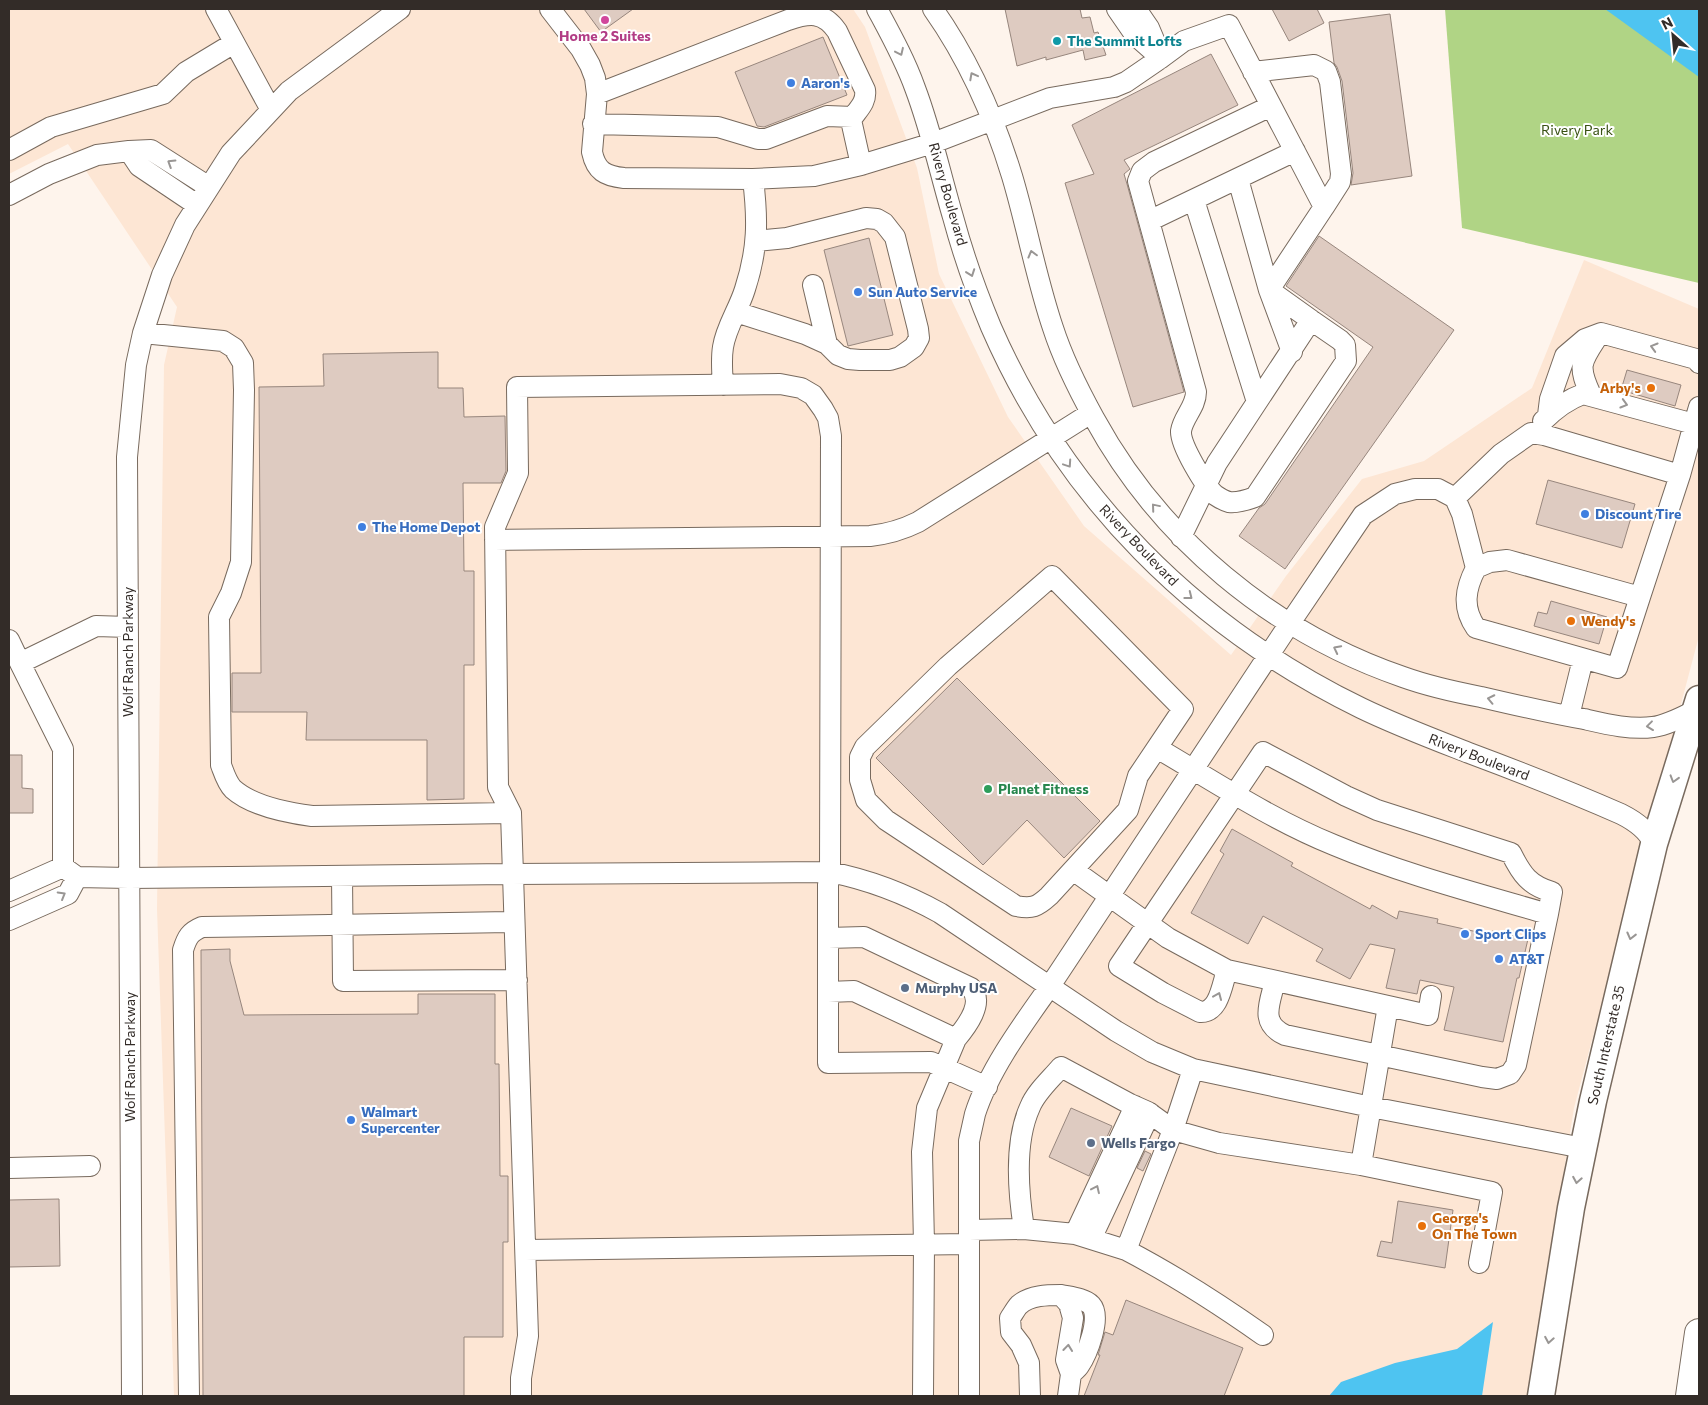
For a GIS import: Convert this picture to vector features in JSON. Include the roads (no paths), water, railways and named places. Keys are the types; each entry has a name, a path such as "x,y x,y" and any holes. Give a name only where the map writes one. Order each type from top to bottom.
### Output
{"highway":[{"path":"1690,1396 1699,1333"}],"main road":[{"name":"South Interstate 35","path":"1540,1396 1582,1148 1654,844 1697,705"}],"street":[{"path":"216,9 271,110"},
{"name":"Wolf Ranch Parkway","path":"132,1396 127,458 136,365 143,333 162,275 185,225 230,154 289,91 400,9"},
{"path":"550,9 580,49 596,78 597,94 592,152 594,160 598,167 611,177 624,178 753,179 814,176 861,165 934,143 1050,98 1075,92 1114,88 1126,82 1184,41 1227,17 1324,208"},
{"name":"Rivery Boulevard","path":"877,9 900,52 915,88 934,143 953,219 991,326 1050,438 1084,486 1131,541 1179,588 1234,632 1317,686 1364,710 1413,731 1621,814 1650,835 1654,844"},
{"path":"933,9 962,55 993,121 1012,177 1053,330 1076,385 1113,451 1156,509 1181,537 1228,579 1290,623 1336,649 1403,677 1443,689 1569,716 1638,728 1667,724 1697,705"},
{"path":"1118,9 1135,35 1161,58"},
{"path":"1136,9 1149,28 1161,58"},
{"path":"597,94 788,20 804,15 815,15 831,22 865,90 864,103 851,120 861,165"},
{"path":"9,150 51,127 163,94 186,72 234,43"},
{"path":"1254,72 1314,65 1326,71 1330,82 1341,174 1340,182 1324,208 1269,290"},
{"path":"1269,290 1340,340 1345,345 1346,361 1255,497 1244,501 1228,502 1216,495 1207,485 1182,440 1181,431 1196,399 1196,392 1138,181 1142,171 1154,162 1271,106"},
{"path":"594,124 718,127 758,139 766,139 781,135 827,116 853,117"},
{"path":"9,195 49,174 97,155 151,150 209,187"},
{"path":"130,151 139,166 197,205"},
{"path":"1149,222 1295,151"},
{"path":"723,385 721,363 723,346 745,288 756,241 757,214 753,179"},
{"path":"1238,179 1269,290 1292,352"},
{"path":"1194,200 1257,402"},
{"path":"736,312 805,334 827,344 838,355 848,359 890,360 900,357 914,347 917,342 918,329 898,248 892,232 884,223 870,217 787,238 756,241"},
{"path":"813,285 827,344"},
{"path":"1181,537 1217,463 1292,352 1311,320"},
{"path":"1548,415 1550,399 1565,356 1585,339 1601,332 1696,359 1699,363"},
{"path":"1591,394 1581,372 1585,355 1601,332"},
{"path":"143,333 223,341 234,348 243,363 241,562 231,593 218,617 221,765 225,778 233,789 266,806 293,814 312,816 511,813"},
{"path":"521,1396 521,1378 528,1336 526,1250 511,813 498,787 495,540 495,528 518,473 517,388 791,386 800,388 813,395 823,409 828,418 831,436 832,536 828,1063 931,1062 987,1087"},
{"path":"1455,498 1501,454 1531,433 1548,415 1576,396 1591,394 1697,415 1680,475 1617,668 1476,628 1468,617 1466,594 1469,581 1476,568 1490,562 1507,560 1640,597"},
{"path":"495,540 870,536 901,530 950,503 1091,412"},
{"path":"1531,433 1544,435 1680,475"},
{"path":"970,1396 969,1141 976,1113 987,1087 1013,1039 1363,515 1395,494 1415,489 1438,489 1455,498 1462,514 1476,568"},
{"path":"1052,576 1183,708 1157,748 1138,776 1128,810 1040,904 1028,909 1016,906 886,820 866,800 860,780 860,757 865,747 948,666 1052,576"},
{"path":"20,663 96,626 128,626"},
{"path":"9,640 63,749 70,872 68,894 9,920"},
{"path":"1569,716 1583,659"},
{"path":"1157,748 1235,795 1309,834 1366,858 1419,876 1548,914"},
{"path":"1227,970 1217,1001 1212,1009 1200,1012 1163,993 1120,966 1263,752 1376,810 1512,853 1519,868 1530,882 1539,888 1552,892 1516,1065 1510,1074 1497,1079 1276,1031 1271,1025 1268,1015 1275,981"},
{"path":"1073,870 1168,938 1227,970 1428,1015 1431,996"},
{"path":"9,891 28,883 70,872 129,878 830,872 888,887 915,899 940,913 1116,1031 1145,1048 1193,1069 1371,1107 1582,1148"},
{"path":"342,876 343,981 516,980"},
{"path":"28,883 37,907"},
{"path":"189,1396 183,950 186,938 191,931 202,927 514,922"},
{"path":"828,938 864,938 970,988 976,995 977,1003 965,1028 956,1039 927,1108 922,1152 924,1396"},
{"path":"828,992 854,991 956,1039"},
{"path":"1361,1165 1388,1006"},
{"path":"1024,1229 1019,1182 1022,1132 1030,1105 1061,1068 1143,1110 1173,1130 1219,1143 1361,1165 1492,1192 1479,1263"},
{"path":"1126,1250 1173,1130 1193,1069"},
{"path":"1083,1236 1143,1110"},
{"path":"9,1168 90,1166"},
{"path":"526,1250 924,1244 1024,1229 1083,1236 1126,1250 1170,1273 1215,1301 1263,1335"},
{"path":"1030,1396 1029,1363 1021,1345 1011,1332 1010,1318 1020,1304 1034,1297 1061,1295 1069,1304 1073,1318 1066,1360 1070,1374 1068,1396"}],"water":[{"path":"1605,9 1699,9 1699,77"},
{"path":"1493,1322 1482,1396 1329,1396 1341,1382 1395,1363 1457,1349"}],"place":[{"name":"Home 2 Suites","path":"605,20"},
{"name":"The Summit Lofts","path":"1057,41"},
{"name":"Aaron's","path":"791,83"},
{"name":"Sun Auto Service","path":"858,292"},
{"name":"Arby's","path":"1651,388"},
{"name":"Discount Tire","path":"1585,514"},
{"name":"The Home Depot","path":"362,527"},
{"name":"Wendy's","path":"1571,621"},
{"name":"Planet Fitness","path":"988,789"},
{"name":"Sport Clips","path":"1465,934"},
{"name":"AT&T","path":"1499,959"},
{"name":"Murphy USA","path":"905,988"},
{"name":"Walmart Supercenter","path":"351,1120"},
{"name":"Wells Fargo","path":"1091,1143"},
{"name":"George's On The Town","path":"1422,1226"}],"park label":[{"name":"Rivery Park","path":"1577,130"}]}
